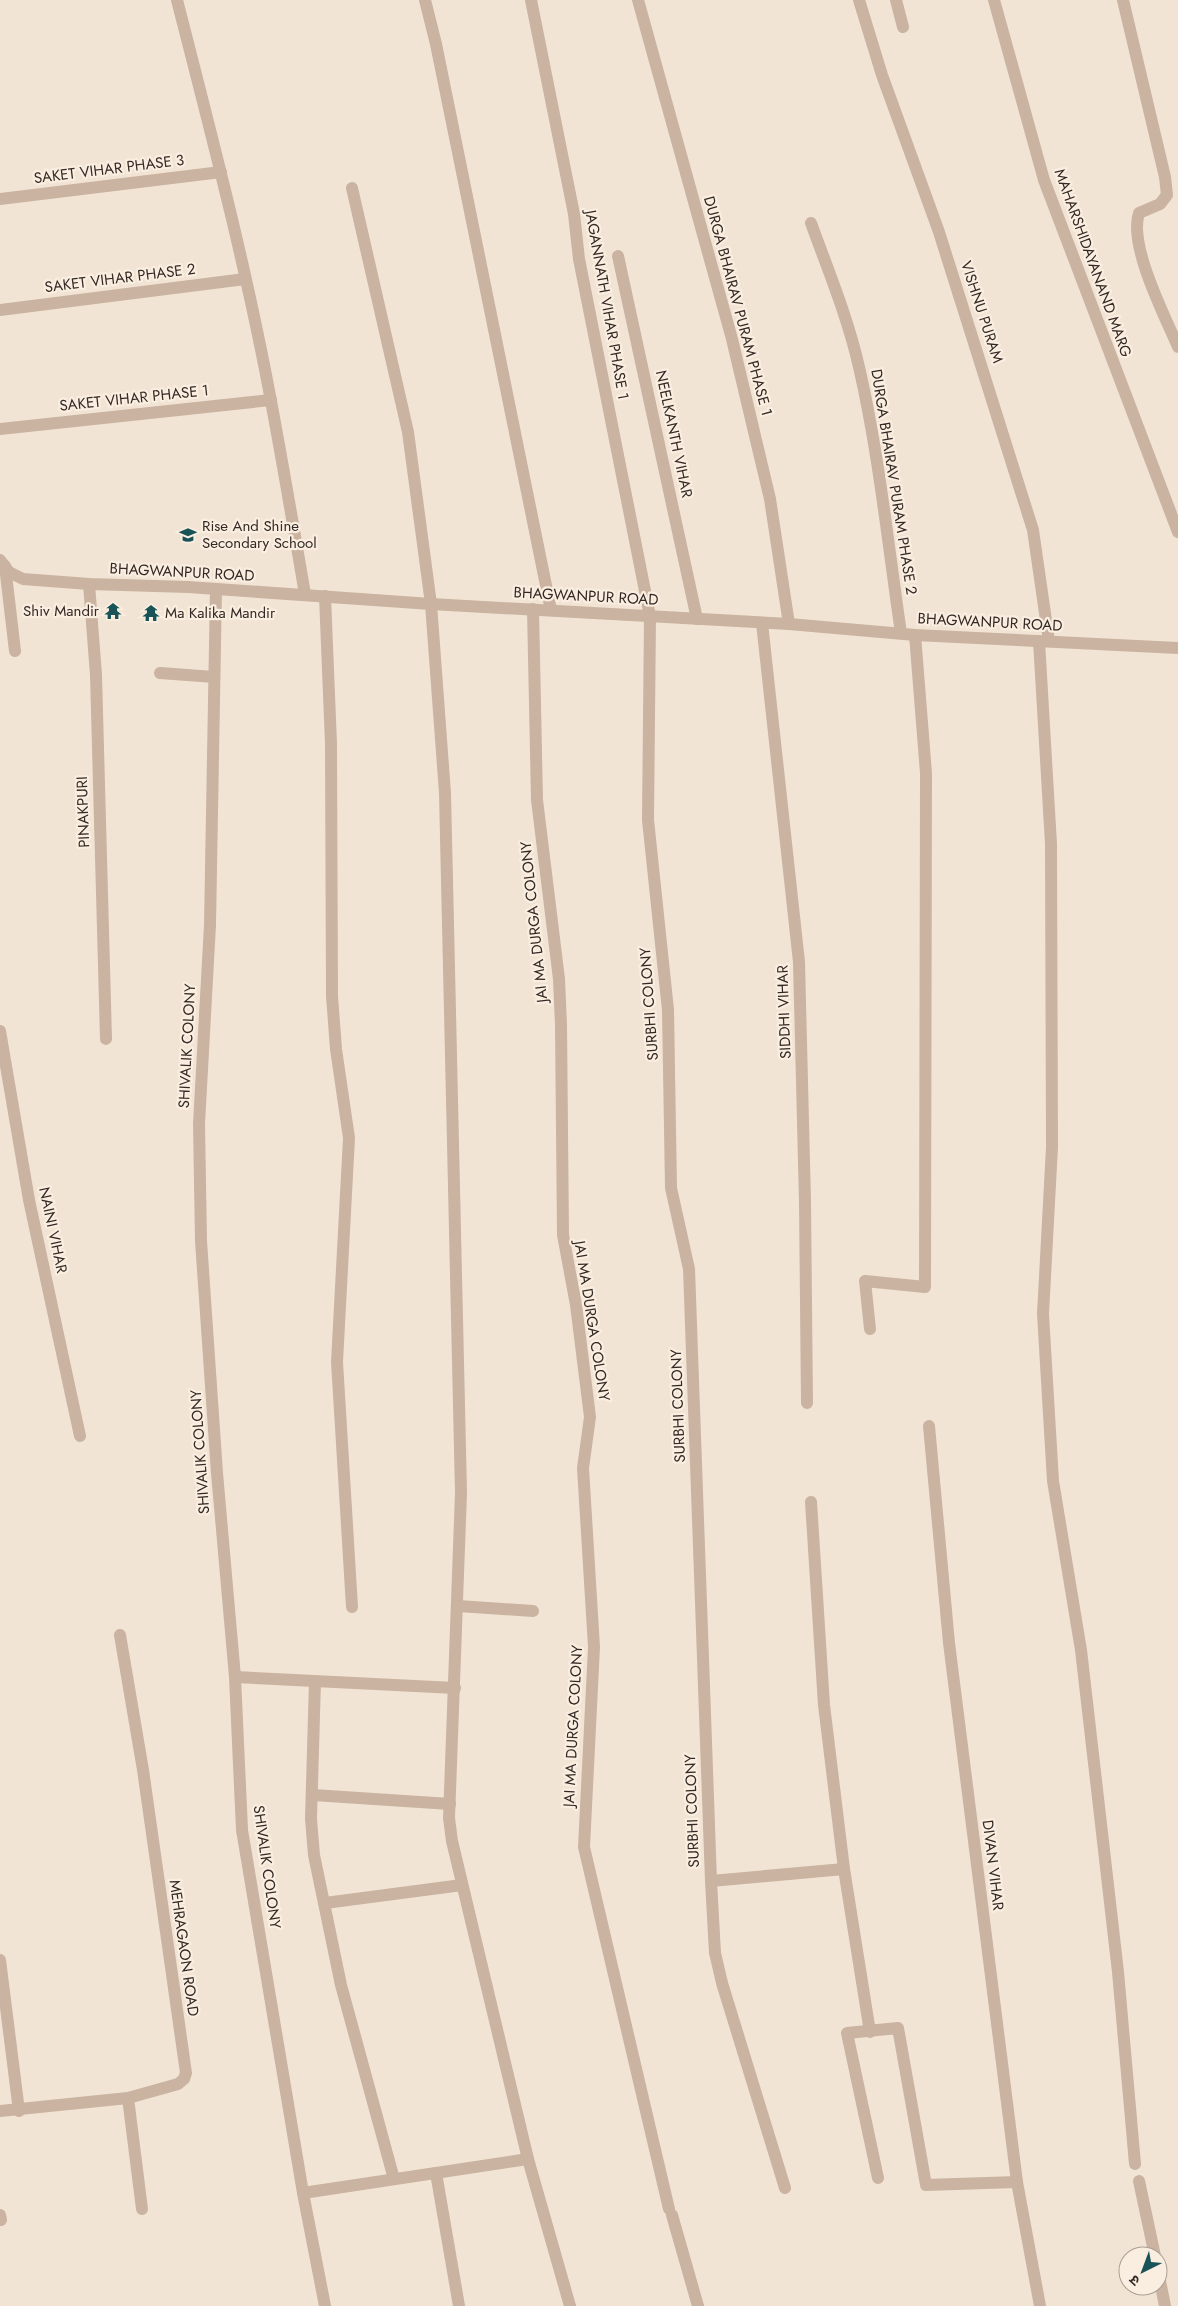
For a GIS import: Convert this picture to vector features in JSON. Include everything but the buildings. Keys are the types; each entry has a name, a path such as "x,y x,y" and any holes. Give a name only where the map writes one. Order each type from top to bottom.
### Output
{"street":[{"path":"177,0 221,172 245,278 271,400 305,594"},
{"path":"425,0 436,44 551,610"},
{"name":"JAGANNATH VIHAR PHASE 1","path":"530,0 574,214 581,268 650,616"},
{"name":"DURGA BHAIRAV PURAM PHASE 1","path":"638,0 732,339 770,499 789,624"},
{"name":"VISHNU PURAM","path":"859,0 882,75 939,232 1033,530 1044,641 1051,844 1052,1147 1043,1314 1053,1481 1081,1650 1118,1972 1135,2164"},
{"path":"896,0 904,26"},
{"name":"MAHARSHIDAYANAND MARG","path":"994,0 1044,180 1178,532"},
{"path":"1123,0 1165,177 1167,195 1160,204 1139,213 1136,232 1146,270 1178,347"},
{"name":"SAKET VIHAR PHASE 3","path":"0,199 221,172"},
{"path":"352,188 408,432 431,604 445,793 461,1483 449,1818 462,1885 528,2159 570,2306"},
{"name":"DURGA BHAIRAV PURAM PHASE 2","path":"811,223 848,326 859,365 872,426 901,633"},
{"name":"NEELKANTH VIHAR","path":"618,256 697,618"},
{"name":"SAKET VIHAR PHASE 2","path":"0,310 245,278"},
{"name":"SAKET VIHAR PHASE 1","path":"0,429 271,400"},
{"path":"2,563 15,651"},
{"name":"BHAGWANPUR ROAD","path":"2,563 9,572 24,579 89,584 305,594 431,604 789,624 915,634 1178,648"},
{"name":"PINAKPURI","path":"89,584 96,675 106,1039"},
{"name":"SHIVALIK COLONY","path":"216,589 210,925 200,1124 201,1241 217,1473 235,1677 242,1830 303,2193 325,2306"},
{"path":"325,596 331,744 332,996 336,1049 349,1138 337,1362 352,1607"},
{"name":"JAI MA DURGA COLONY","path":"532,609 537,800 559,979 563,1235 576,1304 590,1417 583,1468 594,1647 584,1847 670,2212 698,2306"},
{"name":"SURBHI COLONY","path":"650,616 648,820 668,1010 671,1188 689,1269 711,1881 716,1953 722,1983 785,2188"},
{"name":"SIDDHI VIHAR","path":"762,623 798,962 805,1201 807,1403"},
{"path":"870,1329 865,1281 925,1287 926,773 915,634"},
{"path":"160,673 214,677"},
{"name":"NAINI VIHAR","path":"0,1031 29,1200 80,1436"},
{"name":"DIVAN VIHAR","path":"929,1426 949,1644 1017,2182 1040,2306"},
{"path":"811,1502 824,1705 844,1870 870,2032"},
{"path":"458,1606 533,1611"},
{"name":"MEHRAGAON ROAD","path":"0,2111 128,2098 178,2084 184,2079 186,2072 143,1770 120,1635"},
{"path":"235,1677 455,1688"},
{"path":"315,1681 311,1819 314,1855 341,1985 394,2179"},
{"path":"313,1795 450,1804"},
{"path":"711,1881 844,1870"},
{"path":"325,1903 462,1885"},
{"path":"0,1960 19,2110"},
{"path":"878,2178 847,2033 898,2028 926,2185 1017,2182"},
{"path":"128,2098 142,2209"},
{"path":"303,2193 528,2159"},
{"path":"436,2173 459,2306"},
{"path":"1139,2181 1153,2246"}],"place":[{"name":"Rise And Shine Secondary School","path":"188,535"},
{"name":"Shiv Mandir","path":"113,611"},
{"name":"Ma Kalika Mandir","path":"151,613"}]}
